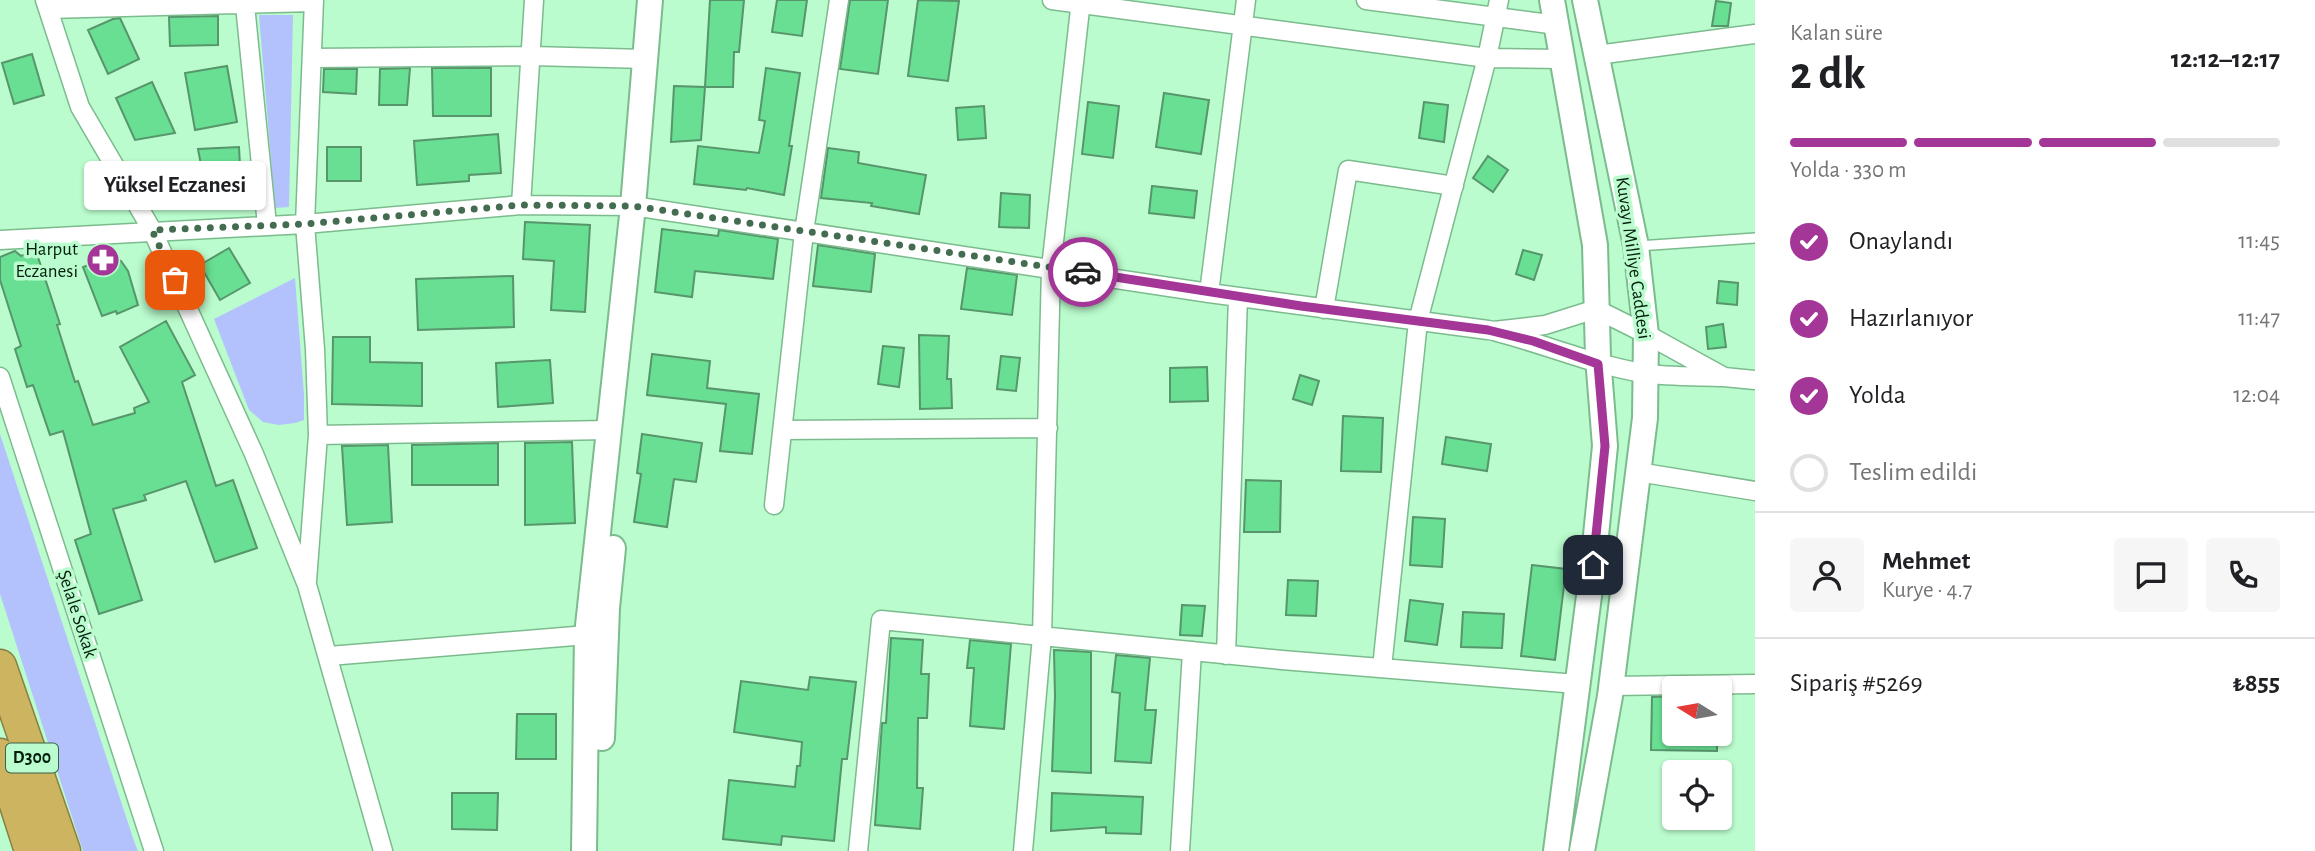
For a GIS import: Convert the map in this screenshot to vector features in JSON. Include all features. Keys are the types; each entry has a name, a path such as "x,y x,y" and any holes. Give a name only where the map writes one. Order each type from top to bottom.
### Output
{"highway":[{"name":"D300","path":"0,666 64,851"},
{"name":"D300","path":"0,755 31,851"}],"main road":[{"path":"601,851 607,608 640,207 645,59 650,0"},
{"path":"584,851 587,635 608,430 667,0"},
{"name":"Kuvayı Milliye Caddesi","path":"1552,0 1595,245 1598,364 1605,446 1593,565 1556,851"},
{"name":"Kuvayı Milliye Caddesi","path":"1582,851 1611,686 1645,418 1646,334 1636,246 1585,0"}],"street":[{"path":"521,205 534,0"},
{"path":"774,505 804,232 839,0"},
{"path":"1052,0 1487,58 1563,59"},
{"path":"1209,293 1246,0"},
{"path":"1366,0 1498,8 1557,25"},
{"path":"307,585 318,435 315,349 305,224 314,1 245,5 47,5 80,107 152,230 254,454 307,585 383,851"},
{"path":"1023,851 1042,636 1051,268 1081,2"},
{"path":"245,5 267,225"},
{"path":"1382,668 1418,321 1498,8"},
{"path":"1597,55 1755,34"},
{"path":"312,58 532,56 645,59"},
{"path":"1324,309 1348,170 1454,186"},
{"path":"0,240 305,224 521,205 640,207 1209,293 1494,331 1533,341 1598,364 1645,373 1755,380"},
{"path":"1226,655 1238,297"},
{"path":"1494,331 1545,325 1596,309 1724,377"},
{"name":"Şelale Sokak","path":"0,377 154,851"},
{"path":"783,429 1048,428"},
{"path":"318,435 608,430"},
{"path":"1637,472 1755,491"},
{"path":"858,851 881,620 1226,655 1577,684"},
{"path":"329,656 587,635"},
{"path":"1180,851 1192,651"},
{"path":"1611,686 1755,684"}],"lane":[{"path":"1636,246 1755,238"}],"shaded area":[{"path":"259,15 293,15 289,207 275,208"},
{"path":"295,278 304,420 279,425 263,422 249,410 214,319"},
{"path":"0,434 138,851 83,851 0,594"}],"building":[{"path":"710,0 744,0 739,52 734,52 733,87 705,87"},
{"path":"777,0 807,0 802,36 772,32"},
{"path":"850,0 888,0 878,74 840,69"},
{"path":"918,0 959,1 948,81 908,76"},
{"path":"1716,1 1731,3 1728,26 1712,26"},
{"path":"218,16 218,45 170,46 169,17"},
{"path":"120,18 139,59 108,74 88,30"},
{"path":"32,54 44,95 14,104 2,63"},
{"path":"227,66 237,122 195,130 185,73"},
{"path":"410,68 407,105 379,105 380,69"},
{"path":"432,68 491,68 491,116 433,116"},
{"path":"766,68 800,73 784,195 747,188 694,184 698,146 759,153 765,121 759,120"},
{"path":"324,69 357,69 356,94 323,92"},
{"path":"152,82 175,133 135,140 116,98"},
{"path":"674,86 705,87 701,140 671,142"},
{"path":"1164,93 1209,100 1201,154 1156,147"},
{"path":"1088,102 1119,106 1113,158 1082,154"},
{"path":"1424,102 1448,105 1444,142 1419,138"},
{"path":"984,106 986,138 958,140 956,108"},
{"path":"498,134 501,173 469,175 469,181 417,185 414,141"},
{"path":"239,147 241,184 205,186 198,149"},
{"path":"327,147 361,147 361,181 327,181"},
{"path":"828,148 859,152 858,163 926,175 919,214 871,206 872,203 821,198"},
{"path":"1488,156 1508,170 1493,192 1473,178"},
{"path":"1152,186 1197,191 1194,218 1149,213"},
{"path":"1001,193 1030,195 1029,228 999,227"},
{"path":"525,222 590,225 585,312 551,310 554,261 523,259"},
{"path":"662,229 718,236 719,230 778,239 773,279 695,271 692,297 655,292"},
{"path":"818,245 875,254 871,292 813,286"},
{"path":"229,248 250,283 220,300 200,265"},
{"path":"1523,250 1542,255 1534,280 1516,274"},
{"path":"15,251 21,256 36,251 60,324 57,325 75,382 78,381 93,425 135,413 134,408 149,402 120,347 166,321 195,375 182,382 216,486 233,480 257,548 215,562 186,481 144,495 146,500 113,509 142,600 99,614 75,540 91,534 63,431 50,435 33,385 27,387 15,349 21,346 0,280 0,257"},
{"path":"112,256 121,261 128,271 138,305 117,314 116,311 102,316 83,267"},
{"path":"967,268 1017,275 1012,315 961,309"},
{"path":"513,276 514,327 418,330 416,279"},
{"path":"1719,281 1738,283 1737,305 1717,303"},
{"path":"1723,324 1726,347 1708,349 1706,327"},
{"path":"919,335 949,336 947,379 951,379 952,408 920,409"},
{"path":"333,337 370,337 370,362 422,363 422,406 332,404"},
{"path":"883,346 904,348 899,387 878,384"},
{"path":"652,354 710,361 707,388 759,394 752,454 720,451 726,404 647,395"},
{"path":"1001,356 1020,358 1016,391 997,389"},
{"path":"550,360 553,403 498,407 496,363"},
{"path":"1207,367 1208,401 1170,402 1170,368"},
{"path":"1300,375 1319,381 1312,405 1293,399"},
{"path":"1343,416 1383,418 1381,472 1341,471"},
{"path":"642,434 702,443 696,482 674,479 667,527 634,522 641,474 637,473"},
{"path":"1446,437 1491,444 1487,471 1442,464"},
{"path":"572,442 575,523 525,525 525,443"},
{"path":"498,443 498,485 412,485 412,445"},
{"path":"388,445 392,522 347,525 342,446"},
{"path":"1246,480 1281,481 1280,532 1244,532"},
{"path":"1413,517 1445,519 1442,567 1410,565"},
{"path":"1532,565 1566,569 1555,660 1521,656"},
{"path":"1288,580 1318,581 1316,616 1286,615"},
{"path":"1410,600 1443,604 1437,645 1405,641"},
{"path":"1182,605 1205,606 1202,636 1180,635"},
{"path":"1463,612 1504,614 1502,648 1461,647"},
{"path":"891,638 923,640 921,674 929,674 927,718 918,718 917,788 923,788 920,829 875,825 882,723 886,723"},
{"path":"970,640 1011,644 1004,729 970,726 974,668 967,668"},
{"path":"1054,650 1091,652 1091,773 1052,771"},
{"path":"1116,655 1150,658 1145,710 1156,710 1151,763 1115,761 1120,693 1112,692"},
{"path":"810,677 856,682 847,759 842,759 834,841 782,836 781,845 723,839 729,780 795,787 797,766 800,766 802,742 734,732 741,681 808,690"},
{"path":"1652,697 1662,697 1662,746 1717,746 1717,751 1651,750"},
{"path":"517,714 556,714 556,759 516,759"},
{"path":"452,793 498,793 497,830 452,829"},
{"path":"1052,793 1143,797 1141,834 1106,833 1106,827 1051,831"}],"way so far":[{"path":"175,280 152,230 305,224 521,205 633,206 1083,272"}],"place":[{"name":"Harput Eczanesi","path":"103,260"},
{"name":"Yüksel Eczanesi","path":"175,280"}],"route":[{"path":"1083,272 1209,293 1488,330 1533,341 1598,364 1605,446 1593,565"}]}
